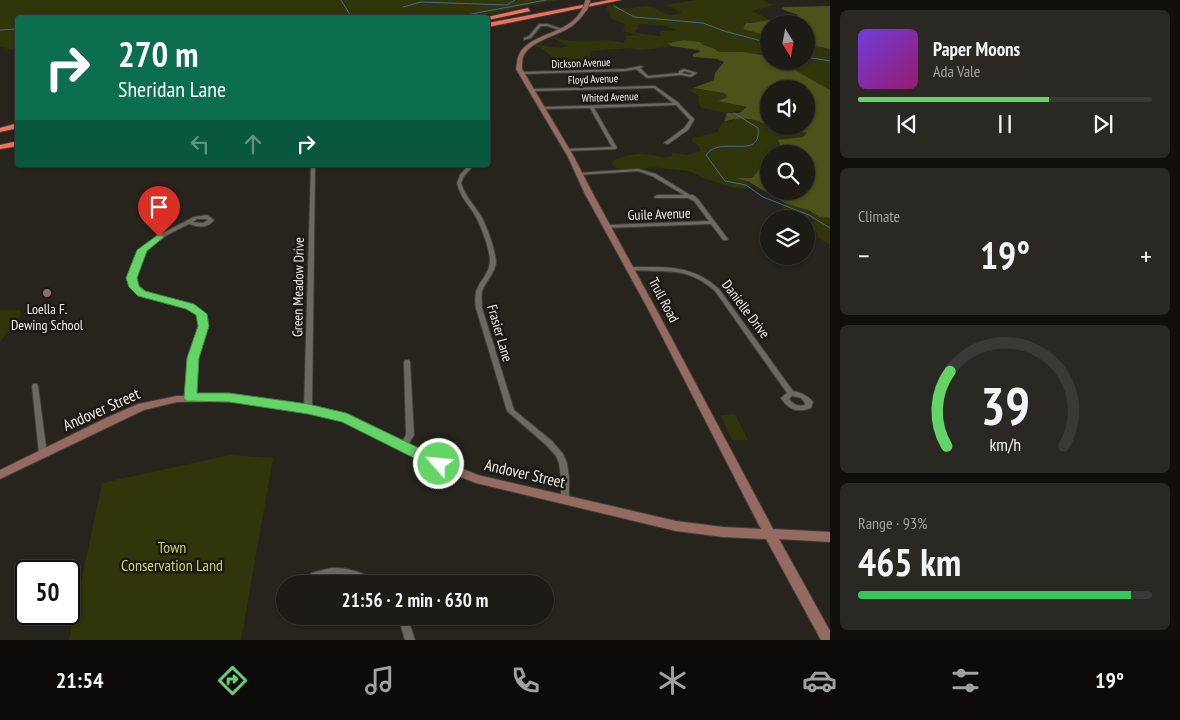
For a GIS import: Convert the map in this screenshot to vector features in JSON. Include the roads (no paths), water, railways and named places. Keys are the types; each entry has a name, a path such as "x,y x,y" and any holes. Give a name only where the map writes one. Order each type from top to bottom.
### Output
{"highway":[{"path":"490,26 618,0"},
{"path":"490,17 532,9"},
{"path":"0,130 15,126"},
{"path":"0,148 15,143"}],"street":[{"path":"522,73 518,67 526,48 578,21 588,0"},
{"path":"525,39 530,37 540,26 547,25 563,30"},
{"name":"Dickson Avenue","path":"522,73 640,68 647,77 681,74"},
{"name":"Trull Road","path":"522,73 567,150 770,535 828,640"},
{"name":"Floyd Avenue","path":"532,90 655,87 678,104"},
{"path":"666,142 692,123 692,120 678,104"},
{"name":"Whited Avenue","path":"543,108 678,104"},
{"path":"567,150 615,148 591,106"},
{"name":"Green Meadow Drive","path":"308,409 313,167"},
{"name":"Frasier Lane","path":"470,167 462,176 459,183 464,200 479,217 493,260 490,271 479,290 477,298 479,308 511,411 560,454 565,478 565,499"},
{"path":"578,174 640,170 654,175 692,196 725,239"},
{"path":"657,197 692,196"},
{"path":"189,222 148,244 138,258 132,278 134,287 142,293 190,306 202,314 203,326 193,358 190,398"},
{"name":"Guile Avenue","path":"607,227 711,223"},
{"name":"Danielle Drive","path":"631,270 682,271 696,274 707,280 717,290 792,393"},
{"path":"403,446 410,435 407,362"},
{"path":"34,386 43,454"},
{"name":"Andover Street","path":"0,475 142,407 190,398 229,398 308,409 346,418 439,464 476,479 676,526 723,532 830,537"},
{"path":"317,575 330,571 345,571 357,575"},
{"path":"405,625 410,640"}],"waterway":[{"path":"341,0 350,15"},
{"path":"403,7 421,2 507,5 515,0"},
{"path":"466,15 546,0"},
{"path":"614,6 634,17 703,23 760,41"},
{"path":"0,30 15,29"},
{"path":"815,58 830,61"},
{"path":"734,113 758,128 757,138 754,144 712,149 706,155 725,181 746,185 763,197 809,215 830,228"}],"place":[{"name":"Loella F. Dewing School","path":"47,293"}],"park label":[{"name":"Town Conservation Land","path":"172,556"}]}
